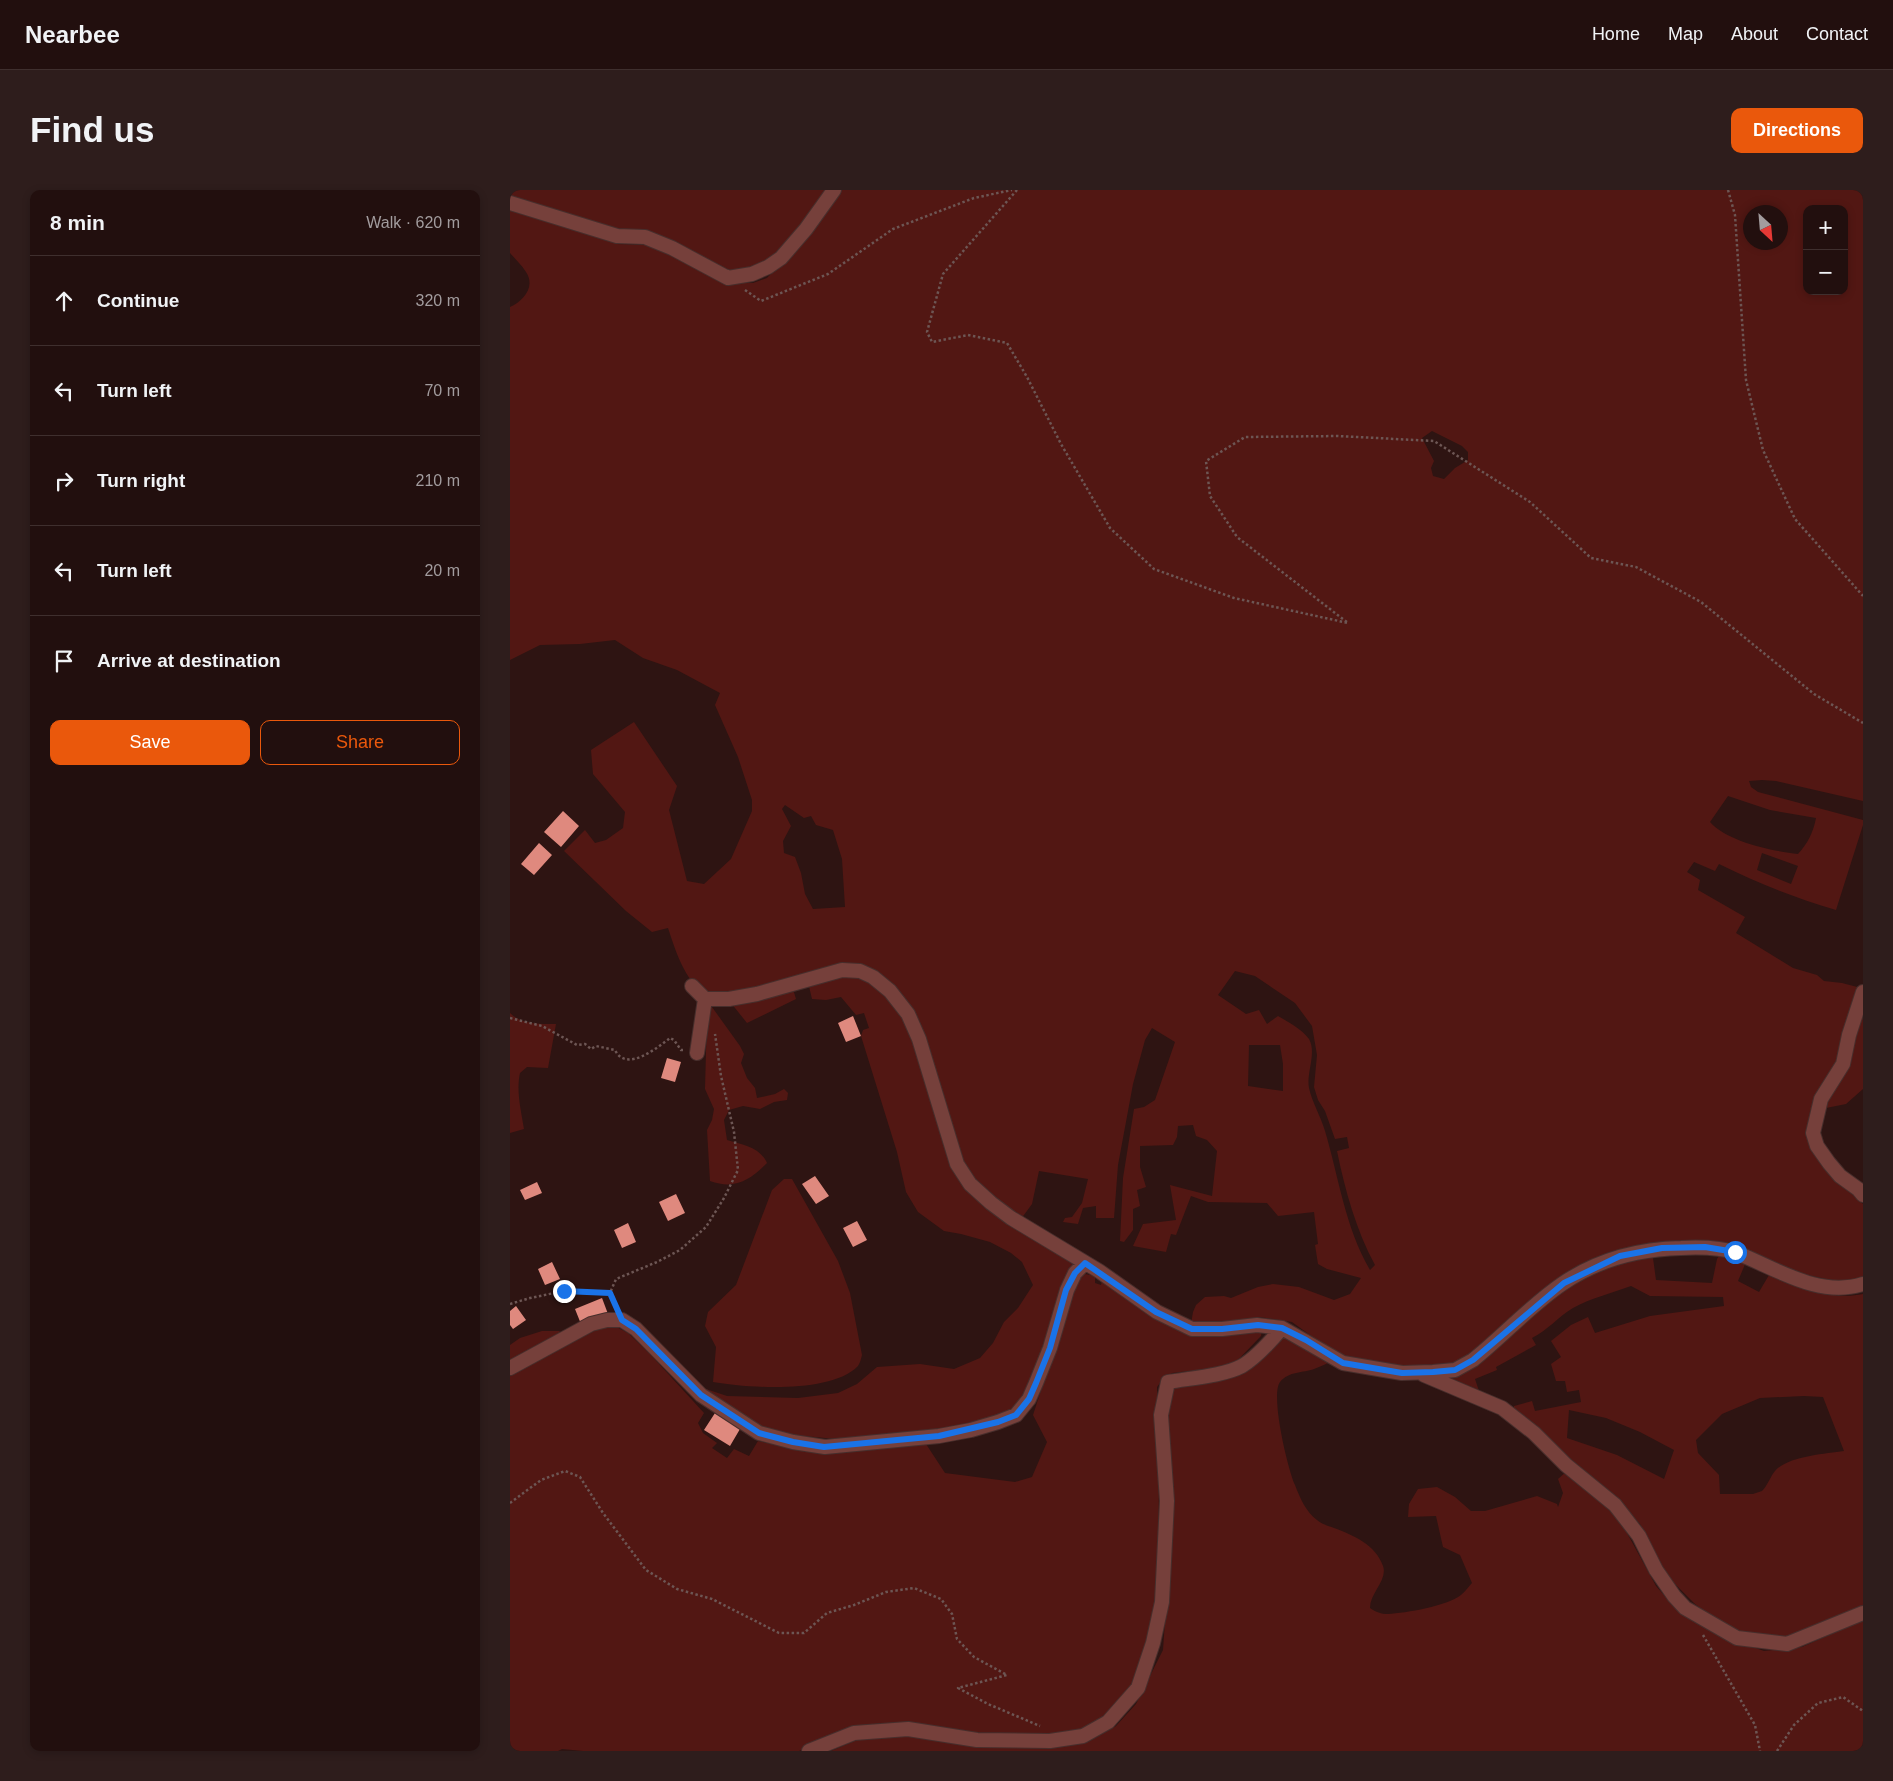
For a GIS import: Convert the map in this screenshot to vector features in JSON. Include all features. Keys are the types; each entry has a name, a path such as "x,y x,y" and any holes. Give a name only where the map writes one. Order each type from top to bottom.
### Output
{"street":[{"path":"510,203 616,236 645,237 672,248 728,278 752,274 768,267 780,258 806,229 834,190"},
{"path":"692,986 705,999 729,999 757,994 842,970 860,971 873,977 890,991 908,1014 935,1090 957,1164 970,1184 1011,1218 1085,1263 1156,1312 1192,1329 1222,1329 1258,1325 1282,1328 1306,1340 1343,1363 1402,1373 1455,1370 1473,1360 1564,1283 1620,1256 1662,1248 1705,1247 1735,1252 1799,1280 1835,1289 1863,1284"},
{"path":"1863,992 1849,1036 1843,1064 1821,1099 1813,1133 1817,1146 1829,1163 1840,1176 1863,1195"},
{"path":"690,1051 705,999"},
{"path":"510,1368 591,1324 607,1320 622,1320 636,1329 701,1395 759,1433 793,1442 824,1447 939,1436 998,1422 1016,1415 1029,1399 1043,1366 1060,1316 1066,1290 1075,1273 1085,1263"},
{"path":"809,1751 854,1734 908,1729 977,1740 1056,1741 1083,1736 1108,1722 1138,1688 1154,1643 1162,1602 1167,1500 1161,1415 1168,1382 1213,1375 1242,1366 1282,1328"},
{"path":"1419,1372 1502,1408 1534,1433 1566,1465 1615,1506 1640,1536 1656,1570 1674,1596 1686,1608 1737,1638 1787,1644 1863,1613"}],"path":[{"path":"728,278 761,301 828,274 893,229 974,198 1012,190"},
{"path":"1017,190 943,274 927,332 932,342 968,335 1007,343 1028,377 1060,444 1110,528 1154,569 1234,598 1348,622 1237,537 1210,496 1206,461 1245,436 1338,436 1434,441 1530,502 1591,558 1636,567 1700,602 1814,694 1863,723"},
{"path":"1728,190 1735,215 1746,380 1763,450 1795,519 1863,596"},
{"path":"510,1018 542,1026 577,1045 585,1044 591,1048 596,1046 615,1050 618,1056 627,1061 637,1059 670,1038 674,1040 681,1050 690,1051"},
{"path":"622,1320 610,1293 616,1279 680,1250 706,1227 738,1170 734,1132 721,1076 715,1033"},
{"path":"510,1304 564,1291 610,1293"},
{"path":"510,1503 541,1480 565,1471 580,1477 603,1513 646,1570 677,1589 712,1599 779,1633 804,1633 827,1614 886,1592 914,1588 941,1599 952,1614 957,1639 974,1657 1007,1675 958,1688 988,1704 1048,1730 1056,1741"},
{"path":"1701,1632 1755,1725 1760,1751"},
{"path":"1776,1751 1794,1725 1818,1703 1843,1697 1863,1711"}],"shaded area":[{"path":"510,190 826,190 778,253 756,267 731,274 617,232 510,198"},
{"path":"839,190 1863,190 1863,801 1776,781 1749,781 1751,787 1758,792 1863,820 1863,825 1836,910 1776,890 1719,864 1715,871 1694,862 1687,872 1700,880 1698,890 1745,917 1736,933 1793,968 1817,975 1824,981 1861,988 1836,1070 1810,1111 1809,1137 1846,1187 1863,1204 1863,1278 1846,1283 1807,1275 1779,1267 1735,1243 1708,1241 1594,1264 1471,1358 1451,1367 1398,1367 1339,1356 1292,1322 1260,1317 1236,1321 1191,1324 1196,1305 1205,1297 1224,1296 1231,1298 1258,1287 1273,1284 1299,1287 1334,1300 1350,1294 1361,1278 1327,1269 1318,1264 1315,1245 1318,1244 1314,1212 1278,1216 1267,1203 1208,1202 1191,1196 1176,1235 1171,1234 1166,1252 1133,1246 1143,1224 1176,1220 1170,1185 1212,1196 1217,1151 1207,1140 1196,1136 1193,1125 1178,1126 1177,1137 1173,1145 1140,1146 1140,1167 1146,1187 1137,1190 1140,1206 1133,1209 1133,1230 1124,1242 1120,1241 1123,1178 1134,1109 1144,1107 1155,1100 1175,1042 1152,1028 1145,1040 1133,1084 1118,1165 1114,1218 1096,1218 1096,1206 1083,1208 1078,1224 1063,1222 1065,1218 1072,1217 1082,1203 1088,1179 1039,1171 1032,1204 1021,1219 998,1204 966,1170 930,1055 875,972 805,980 736,992 713,993 697,987 681,963 668,928 652,932 626,911 564,851 585,830 595,843 606,840 623,828 625,812 593,774 591,750 634,722 677,786 669,810 687,881 704,884 731,859 752,811 752,800 738,757 715,705 720,693 677,670 643,658 615,640 580,644 540,645 510,660 510,307 527,293 530,283 524,269 510,253 510,209 586,232 617,244 648,245 674,256 722,283 753,283 767,278 809,233","holes":["1432,431 1462,446 1468,452 1468,460 1455,468 1444,479 1433,476 1431,468 1434,461 1422,438","1728,796 1770,810 1816,818 1810,838 1798,854 1776,851 1739,840 1718,829 1710,822","785,805 804,818 811,816 816,825 833,830 842,859 845,907 813,909 805,894 801,873 795,857 784,853 783,841 791,826 782,809","1762,853 1798,866 1791,884 1757,870","1235,971 1255,976 1295,1003 1312,1026 1317,1055 1314,1087 1335,1139 1347,1137 1349,1148 1337,1151 1352,1210 1362,1238 1375,1265 1370,1270 1361,1254 1348,1220 1325,1131 1310,1093 1308,1082 1312,1050 1309,1039 1299,1029 1278,1016 1267,1024 1259,1010 1246,1014 1218,995","1249,1045 1280,1045 1283,1064 1283,1091 1248,1086"]},
{"path":"835,973 864,975 885,989 907,1018 956,1173 1073,1261 1073,1267 1033,1381 1009,1417 922,1434 836,1439 771,1433 697,1386 727,1396 798,1398 838,1393 857,1384 877,1367 920,1364 954,1369 980,1358 993,1343 1004,1322 1018,1308 1033,1285 1022,1262 1011,1253 990,1242 944,1231 918,1212 906,1192 897,1152 861,1036 863,1030 869,1028 864,1013 856,1015 841,997 826,1000 812,999 808,982"},
{"path":"793,989 796,999 747,1023 731,1003"},
{"path":"1863,1000 1863,1089 1846,1104 1821,1109"},
{"path":"712,1007 744,1054 741,1063 747,1078 755,1088 757,1098 775,1094 784,1089 788,1093 787,1100 774,1102 760,1109 743,1106 729,1110 724,1120 727,1140 755,1150 760,1153 767,1163 748,1179 735,1184 719,1184 710,1181 707,1130 712,1120 714,1109 705,1089 707,1015"},
{"path":"510,1013 526,1022 556,1024 548,1068 527,1067 520,1073 520,1108 524,1129 510,1133"},
{"path":"784,1179 792,1179 838,1261 850,1293 862,1355 860,1361 858,1366 845,1375 809,1385 767,1387 713,1382 716,1347 705,1326 708,1312 736,1285 772,1190"},
{"path":"1720,1254 1746,1262 1738,1281 1759,1292 1769,1275 1803,1288 1827,1294 1851,1296 1863,1294 1863,1608 1791,1637 1759,1638 1724,1626 1695,1604 1673,1582 1658,1563 1640,1524 1608,1491 1514,1410 1514,1406 1532,1401 1535,1411 1581,1402 1579,1390 1567,1392 1565,1381 1556,1381 1551,1364 1561,1357 1551,1341 1571,1325 1588,1317 1595,1333 1650,1316 1724,1306 1723,1297 1650,1296 1631,1286 1587,1301 1573,1308 1532,1338 1536,1345 1496,1367 1497,1370 1475,1379 1480,1394 1444,1376 1562,1290 1579,1279 1597,1271 1633,1259 1653,1258 1656,1280 1712,1283 1717,1259","holes":["1823,1397 1844,1451 1807,1456 1789,1462 1775,1471 1762,1491 1753,1494 1720,1494 1719,1475 1698,1453 1696,1440 1722,1414 1760,1398","1569,1410 1606,1418 1640,1432 1674,1450 1664,1479 1617,1455 1567,1438"]},
{"path":"1085,1274 1095,1276 1095,1283 1101,1285 1102,1281 1128,1299 1189,1334 1262,1330 1261,1336 1235,1363 1214,1368 1172,1373 1163,1379 1157,1387 1159,1481 1158,1581 1153,1629 1148,1650 1127,1696 1112,1716 1082,1731 1055,1736 996,1735 894,1723 874,1724 799,1751 583,1751 562,1749 558,1751 510,1751 510,1374 587,1328 611,1324 628,1333 649,1353 704,1413 698,1423 703,1433 717,1443 712,1448 727,1458 734,1449 749,1456 758,1441 800,1448 821,1449 926,1444 945,1473 1015,1482 1032,1477 1047,1442 1033,1415 1078,1277"},
{"path":"542,1331 559,1331 564,1334 510,1366 510,1345 520,1338"},
{"path":"1288,1332 1329,1360 1328,1363 1314,1369 1284,1378 1277,1390 1281,1433 1292,1477 1301,1500 1313,1517 1323,1524 1349,1534 1363,1542 1380,1559 1384,1571 1383,1576 1370,1608 1383,1614 1388,1614 1426,1608 1455,1599 1472,1583 1460,1555 1443,1547 1436,1516 1408,1517 1409,1504 1418,1489 1437,1487 1455,1497 1471,1511 1485,1511 1537,1496 1557,1504 1558,1507 1563,1493 1558,1479 1567,1471 1608,1507 1621,1522 1656,1586 1669,1601 1713,1633 1764,1651 1802,1647 1863,1620 1863,1751 831,1751 864,1737 893,1733 1061,1746 1090,1741 1116,1726 1136,1704 1163,1650 1167,1592 1167,1403 1173,1386 1208,1381"}],"building":[{"path":"563,811 579,826 561,847 544,832"},
{"path":"539,843 552,855 534,875 521,864"},
{"path":"853,1016 861,1036 846,1042 838,1023"},
{"path":"667,1058 681,1062 675,1082 661,1078"},
{"path":"815,1176 829,1196 816,1204 802,1184"},
{"path":"537,1182 542,1193 525,1200 520,1190"},
{"path":"676,1194 685,1213 668,1221 659,1202"},
{"path":"857,1221 867,1240 853,1247 843,1228"},
{"path":"628,1223 636,1242 622,1248 614,1230"},
{"path":"552,1262 560,1279 545,1285 538,1269"},
{"path":"602,1298 608,1314 581,1324 575,1309"},
{"path":"516,1306 526,1320 513,1329 510,1325 510,1311"},
{"path":"715,1413 740,1429 730,1446 704,1430"}],"route":[{"path":"564,1291 584,1290 610,1293 622,1320 636,1329 701,1395 759,1433 793,1442 824,1447 939,1436 971,1430 1016,1415 1029,1399 1050,1348 1066,1290 1075,1273 1085,1263 1156,1312 1192,1329 1222,1329 1258,1325 1282,1328 1306,1340 1343,1363 1402,1373 1455,1370 1473,1360 1490,1347 1564,1283 1620,1256 1662,1248 1705,1247 1735,1252"}]}
